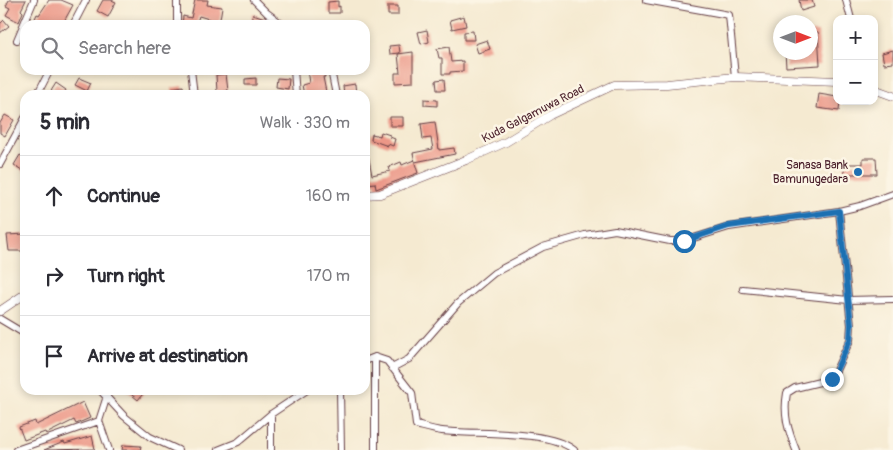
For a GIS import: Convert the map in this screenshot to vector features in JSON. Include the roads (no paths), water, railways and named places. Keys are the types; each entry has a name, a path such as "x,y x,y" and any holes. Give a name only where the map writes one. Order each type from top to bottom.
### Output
{"street":[{"path":"26,20 34,0"},
{"path":"76,20 86,0"},
{"path":"176,0 177,20"},
{"path":"254,0 262,10 276,20"},
{"path":"646,0 729,15 735,77"},
{"path":"846,0 850,15"},
{"path":"17,40 20,33"},
{"path":"40,90 47,75"},
{"path":"192,75 193,90"},
{"path":"294,75 296,90"},
{"path":"332,75 335,90"},
{"name":"Kuda Galgamuwa Road","path":"370,195 380,194 466,160 506,142 550,115 614,86 667,84 735,77 833,80"},
{"path":"878,90 893,96"},
{"path":"0,164 20,127"},
{"path":"392,368 409,359 458,303 494,273 543,247 585,235 615,230 670,241 684,241 729,226 839,211 860,206 893,194"},
{"path":"796,450 787,428 784,407 787,393 795,388 832,379 850,340 851,325 839,211"},
{"path":"743,289 848,300 893,299"},
{"path":"0,311 20,297"},
{"path":"0,320 20,331"},
{"path":"374,357 375,450"},
{"path":"370,359 380,357 388,361 412,393 416,425 441,431 504,433 550,440 574,450"},
{"path":"218,450 238,442 271,414 300,395"},
{"path":"340,395 340,450"},
{"path":"107,396 99,421 109,450"},
{"path":"107,396 124,416 150,437 178,450"},
{"path":"271,414 271,450"},
{"path":"16,450 99,421"}],"place":[{"name":"Sanasa Bank Bamunugedara","path":"858,172"}]}
